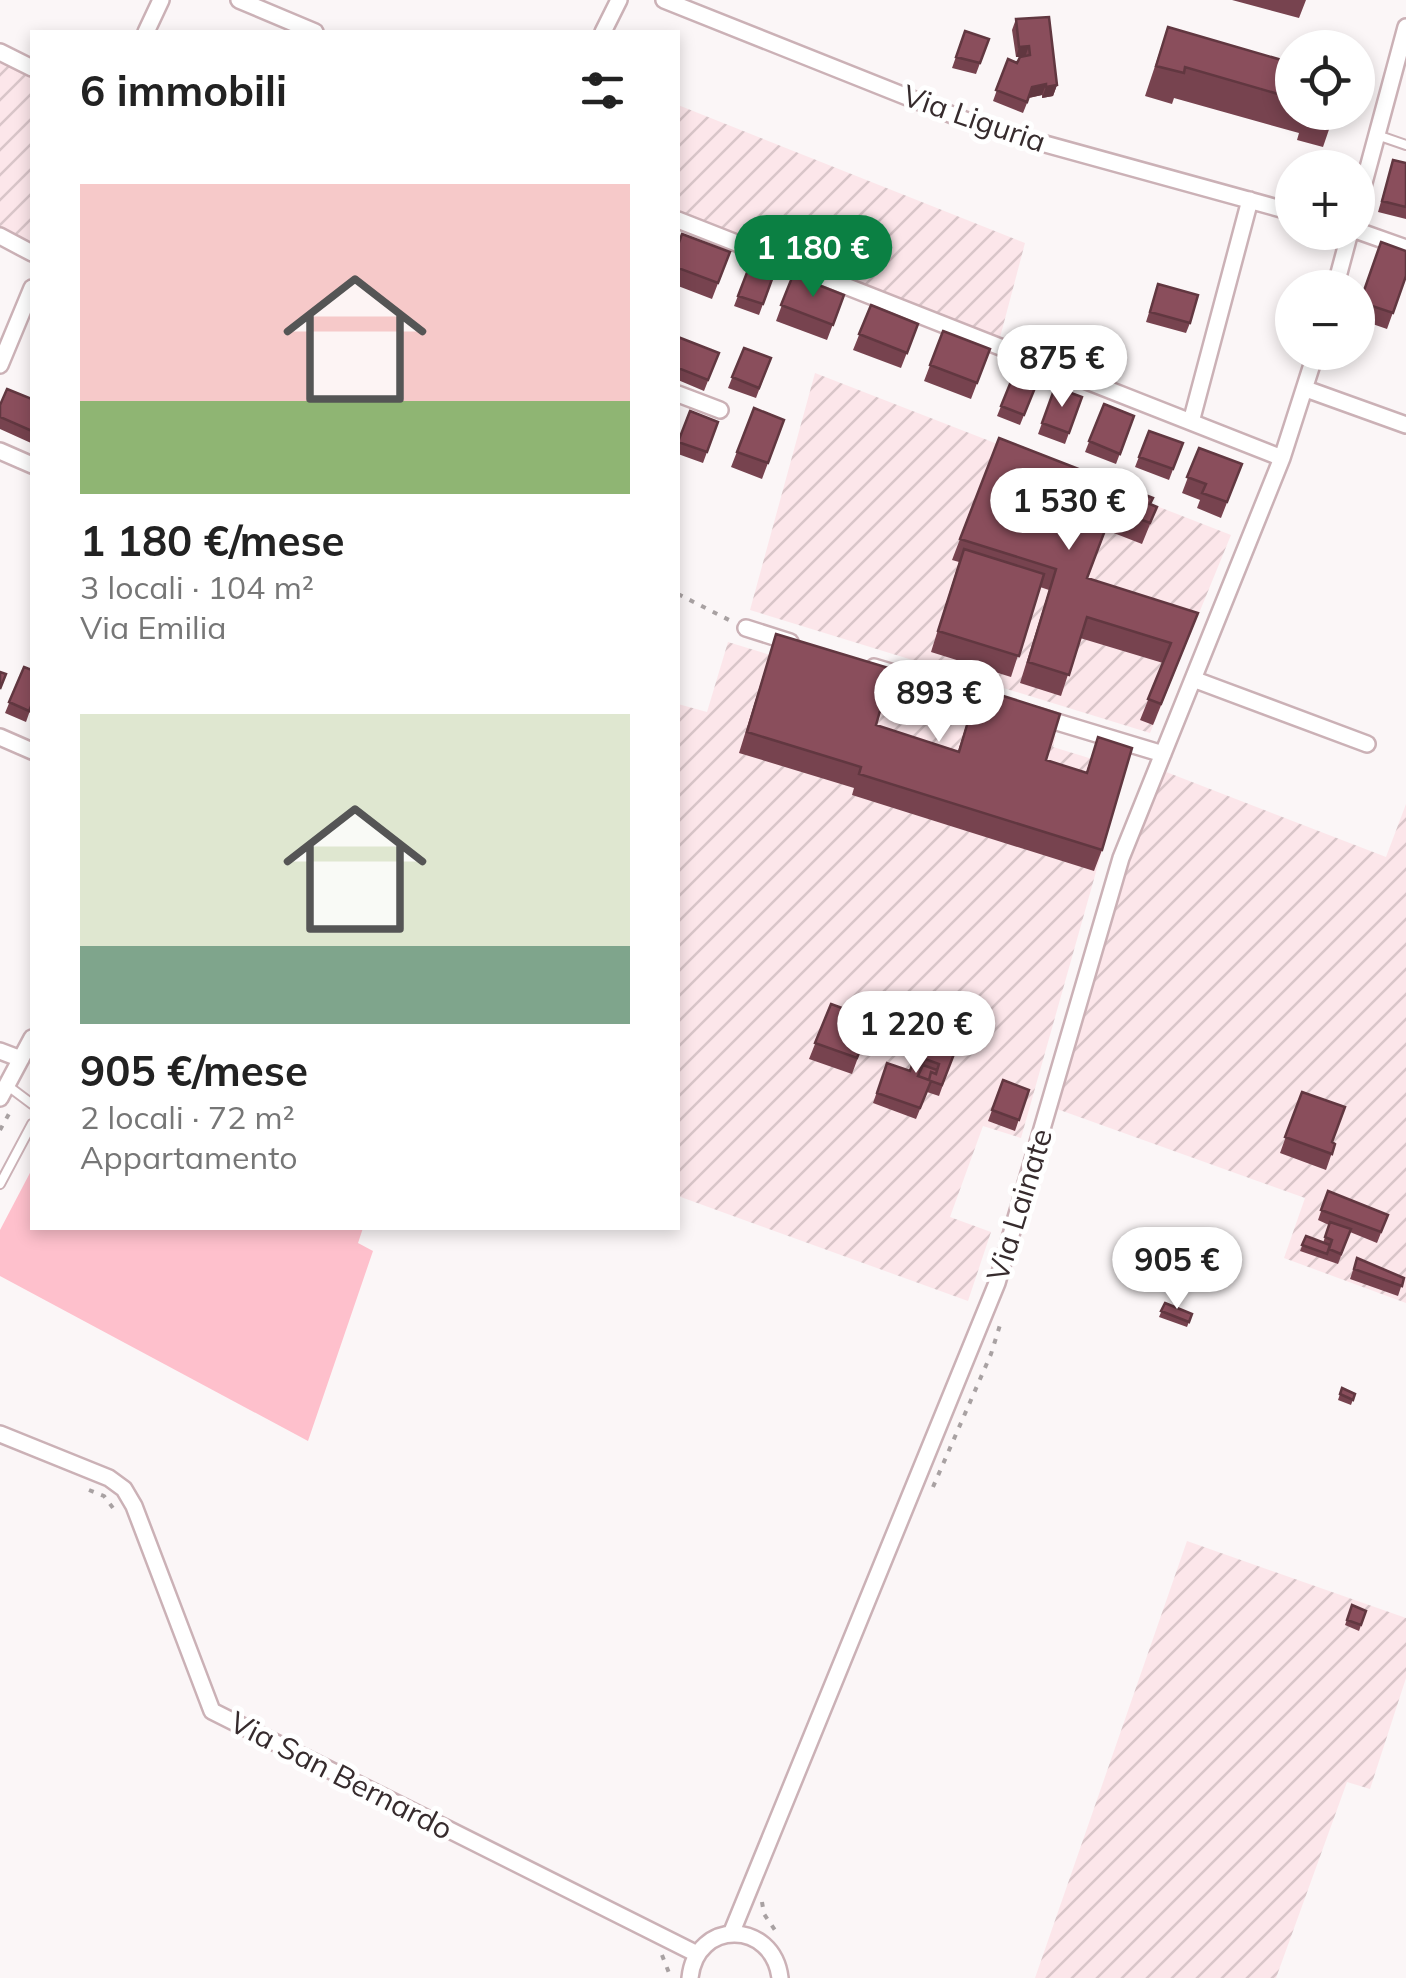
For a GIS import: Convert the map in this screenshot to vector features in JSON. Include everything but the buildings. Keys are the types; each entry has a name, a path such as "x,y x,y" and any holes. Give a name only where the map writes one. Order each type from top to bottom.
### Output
{"street":[{"path":"147,30 161,0"},
{"path":"239,0 310,30"},
{"path":"604,30 619,0"},
{"name":"Via Liguria","path":"664,0 980,126 1275,207"},
{"path":"1373,150 1406,27"},
{"path":"0,52 30,67"},
{"path":"1190,422 1250,200"},
{"path":"680,221 1282,458"},
{"path":"0,236 30,252"},
{"path":"1375,237 1406,248"},
{"path":"0,364 30,293"},
{"name":"Via Lainate","path":"731,1934 997,1283 1121,858 1282,458 1311,370"},
{"path":"1306,389 1406,425"},
{"path":"680,395 720,410"},
{"path":"0,451 30,464"},
{"path":"746,628 802,645"},
{"path":"857,662 1005,706"},
{"path":"1192,679 1367,744"},
{"path":"1024,712 1163,754"},
{"path":"0,736 30,750"},
{"path":"7,1096 30,1042"},
{"path":"0,1051 21,1059"},
{"name":"Via San Bernardo","path":"0,1434 109,1478 124,1490 134,1506 212,1710 697,1954"},
{"path":"690,1978 697,1954 714,1939 731,1934 748,1935 764,1944 776,1958 780,1978"}],"lane":[{"path":"1377,135 1406,145"},
{"path":"0,1184 30,1128"}],"path":[{"path":"680,595 746,628"},
{"path":"0,1130 7,1096"},
{"path":"87,1489 104,1496 117,1512"},
{"path":"647,1948 664,1957 671,1978"}],"shaded area":[{"path":"0,59 30,74 30,247 0,231"},
{"path":"680,106 1025,243 998,345 680,220"},
{"path":"815,373 1231,535 1150,733 750,610"},
{"path":"728,642 884,690 887,684 1056,736 1053,747 1125,769 1021,1138 983,1126 950,1217 991,1232 968,1301 680,1197 680,705 707,712"},
{"path":"1161,770 1386,857 1406,804 1406,1303 1284,1258 1305,1198 1057,1109 1126,860"},
{"path":"30,1173 30,1230 362,1230 358,1243 373,1251 308,1441 0,1276 0,1230"},
{"path":"1187,1541 1406,1618 1406,1678 1370,1789 1347,1782 1276,1978 1035,1978"}]}
